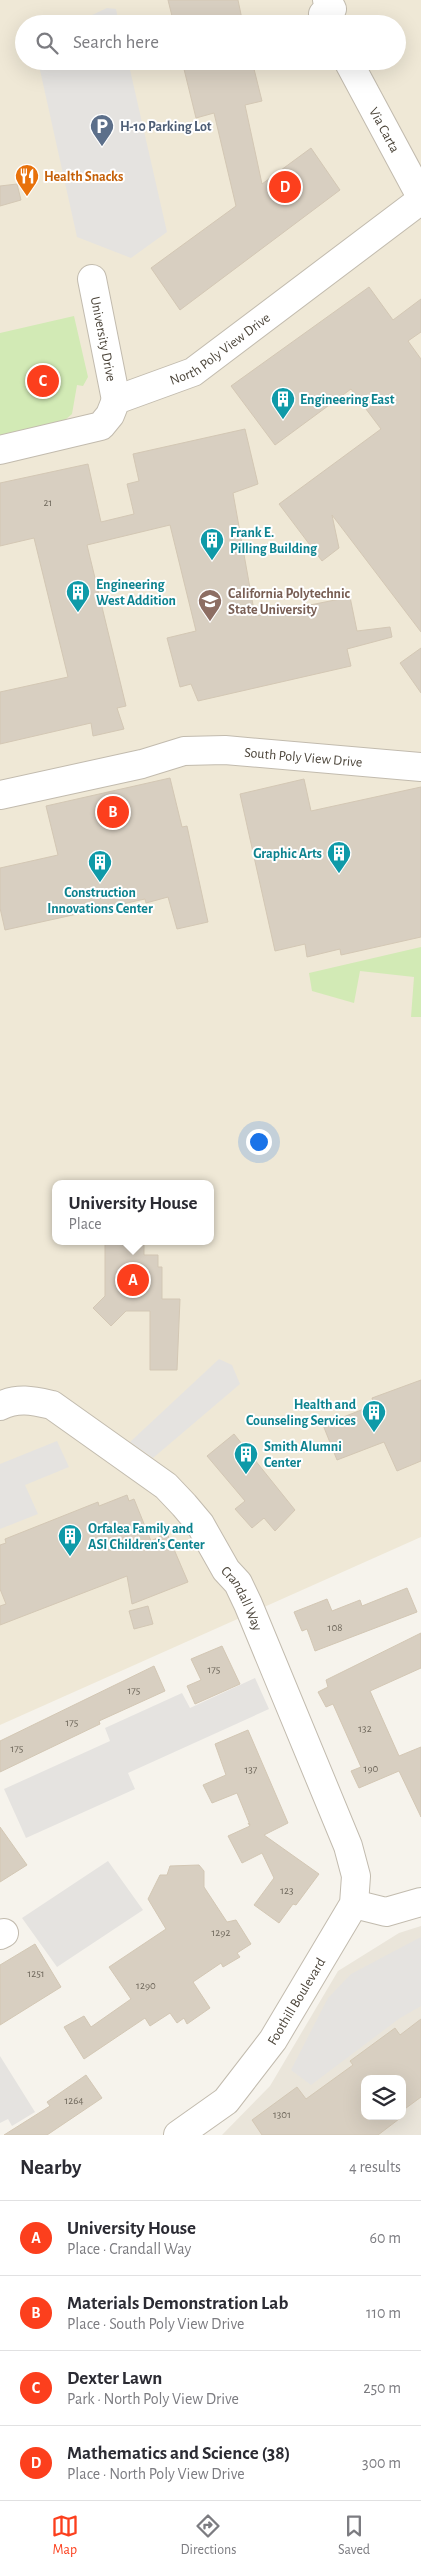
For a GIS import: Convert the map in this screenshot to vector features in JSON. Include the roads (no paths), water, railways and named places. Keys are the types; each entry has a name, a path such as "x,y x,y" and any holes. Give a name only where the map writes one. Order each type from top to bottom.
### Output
{"street":[{"name":"Via Carta","path":"353,70 421,199"},
{"name":"North Poly View Drive","path":"116,400 193,372 421,199"},
{"name":"University Drive","path":"92,279 116,400"},
{"path":"0,450 101,426 110,415 116,400"},
{"name":"South Poly View Drive","path":"0,795 142,764 184,751 225,750 421,767"},
{"name":"Crandall Way","path":"0,1406 9,1401 31,1400 52,1405 166,1486 200,1524 226,1570 238,1583 248,1604 348,1846 356,1876 354,1904"},
{"path":"354,1904 386,1912 421,1902"},
{"name":"Foothill Boulevard","path":"178,2135 226,2101 261,2056 273,2040 354,1904"}],"place":[{"name":"H-10 Parking Lot","path":"102,147"},
{"name":"Mathematics and Science (38)","path":"285,187"},
{"name":"Health Snacks","path":"27,197"},
{"name":"Dexter Lawn","path":"43,381"},
{"name":"Engineering East","path":"283,420"},
{"name":"Frank E. Pilling Building","path":"212,561"},
{"name":"Engineering West Addition","path":"78,613"},
{"name":"California Polytechnic State University","path":"210,622"},
{"name":"Materials Demonstration Lab","path":"113,812"},
{"name":"Graphic Arts","path":"339,874"},
{"name":"Construction Innovations Center","path":"100,883"},
{"name":"University House","path":"133,1280"},
{"name":"Health and Counseling Services","path":"374,1433"},
{"name":"Smith Alumni Center","path":"246,1475"},
{"name":"Orfalea Family and ASI Children's Center","path":"70,1557"}]}
